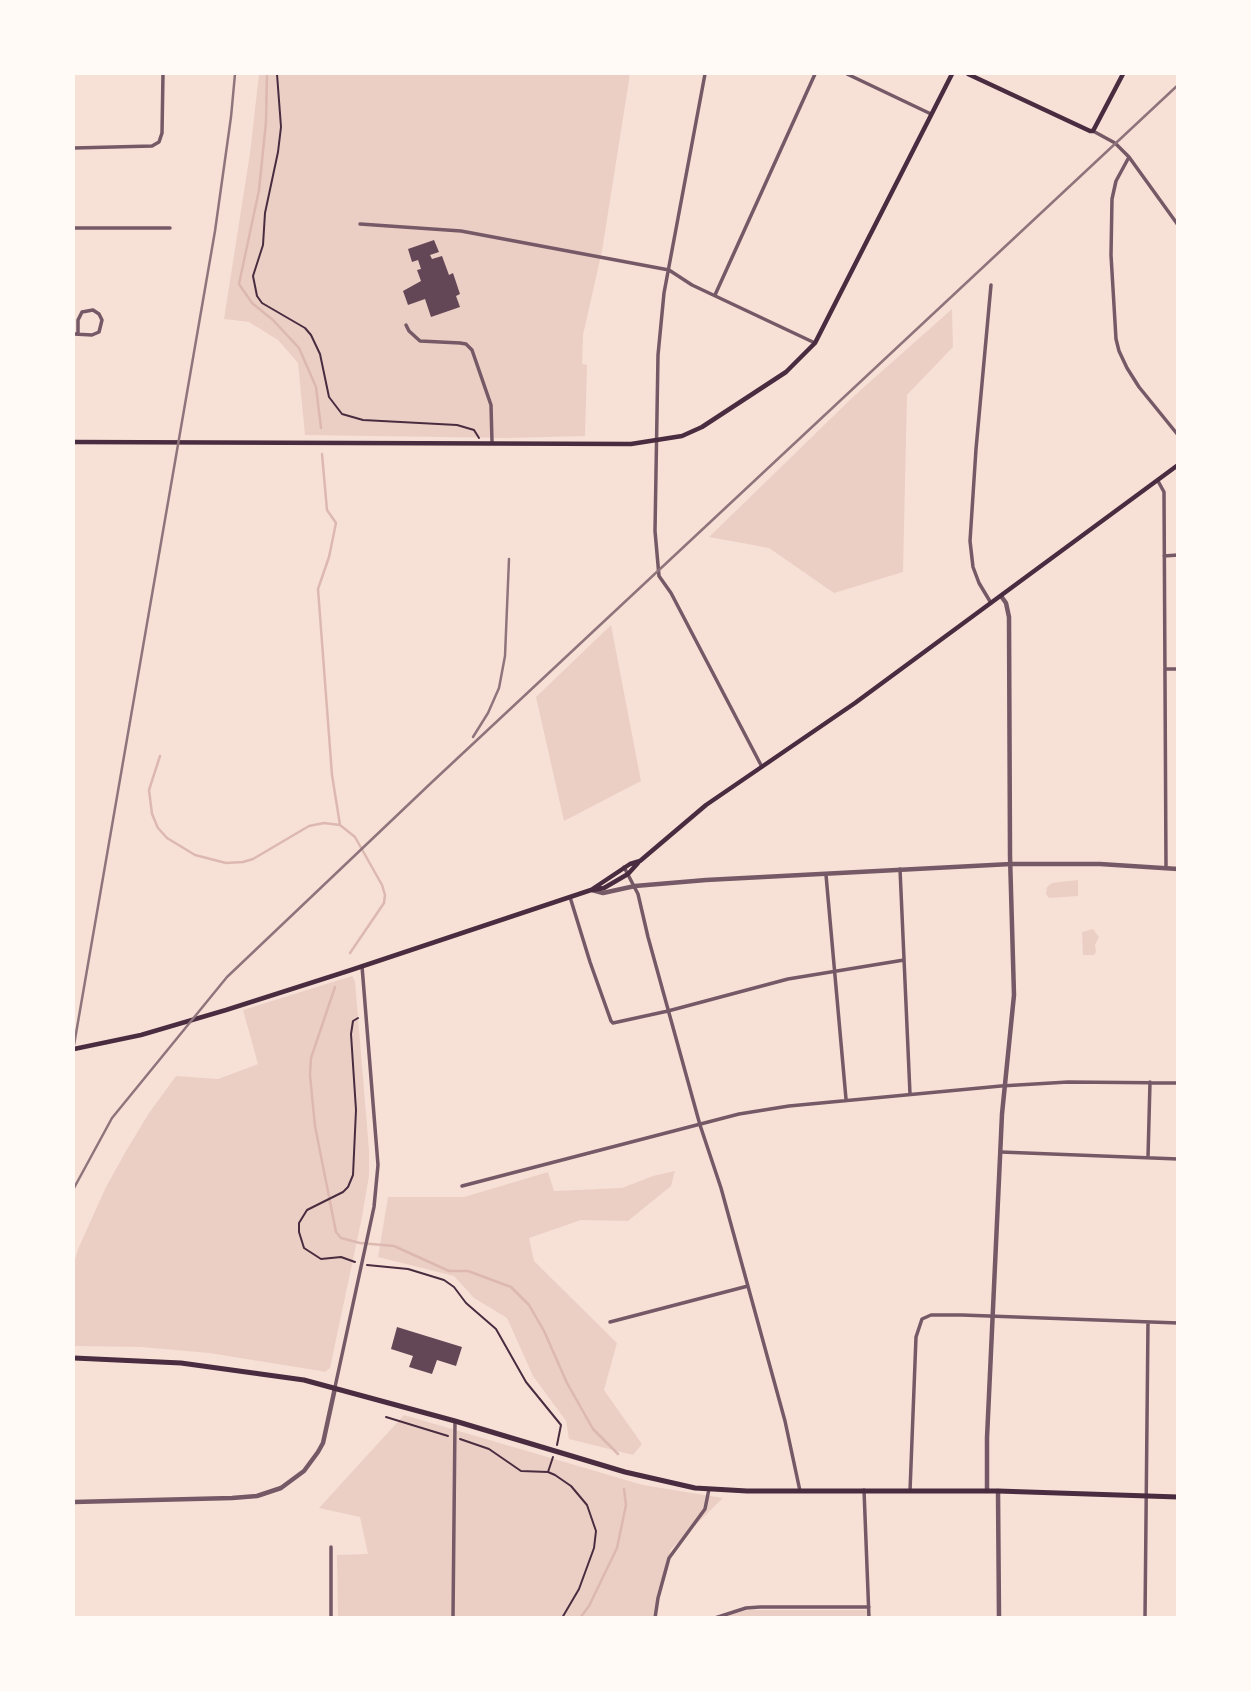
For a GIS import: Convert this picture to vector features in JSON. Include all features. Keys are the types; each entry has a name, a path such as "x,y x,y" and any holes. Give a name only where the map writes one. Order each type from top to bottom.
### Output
{"main road":[{"path":"74,442 631,444 682,436 702,427 786,372 816,343 952,74"},
{"path":"968,74 1093,131 1123,74"},
{"path":"74,1049 141,1035 604,888 628,874 693,815 855,703 1178,465"},
{"path":"592,890 624,867 640,861"},
{"path":"74,1358 201,1365 265,1373 335,1387 639,1476 709,1489 998,1491 1178,1497"}],"street":[{"path":"74,148 152,146 159,142 162,133 163,74"},
{"path":"705,74 668,270 657,355 655,531 659,576 671,593 762,767"},
{"path":"715,295 815,74"},
{"path":"846,74 931,114"},
{"path":"1093,131 1115,143 1129,157 1178,225"},
{"path":"1129,157 1116,181 1112,207 1111,255 1116,339 1127,368 1178,435"},
{"path":"360,224 461,231 668,270 692,285 816,343"},
{"path":"74,228 170,228"},
{"path":"991,285 970,541 973,567 991,603"},
{"path":"93,310 99,314 102,320 99,332 92,335 76,334 82,312 93,310"},
{"path":"405,325 420,341 466,344 472,350 491,405 492,442"},
{"path":"1158,481 1164,492 1166,868"},
{"path":"1164,556 1178,555"},
{"path":"988,1491 987,1438 1004,1086 1012,1036 1014,995 1009,617 1006,603 1001,596"},
{"path":"1166,669 1178,669"},
{"path":"592,890 603,892 635,886 1011,864 1100,864 1178,869"},
{"path":"624,867 635,886 700,1125 721,1188 785,1422 800,1491"},
{"path":"900,869 910,1094"},
{"path":"826,875 846,1100"},
{"path":"570,897 611,1021 616,1023 788,979 904,960"},
{"path":"74,1503 257,1496 281,1488 304,1471 323,1443 376,1187 378,1149 362,966"},
{"path":"462,1186 739,1114 846,1100 1004,1086 1068,1082 1178,1083"},
{"path":"1148,1158 1150,1082"},
{"path":"1001,1152 1178,1159"},
{"path":"610,1322 748,1286"},
{"path":"910,1491 916,1336 922,1319 932,1315 1178,1323"},
{"path":"1144,1618 1148,1322"},
{"path":"453,1618 455,1420"},
{"path":"655,1618 669,1558 705,1509 709,1489"},
{"path":"864,1490 869,1618"},
{"path":"998,1491 999,1618"},
{"path":"331,1547 331,1618"},
{"path":"715,1618 746,1608 760,1607 869,1607"}],"path":[{"path":"277,74 281,127 265,212 263,245 253,276 257,296 261,303 305,327 312,335 320,354 330,397 342,414 363,420 457,425 474,430 480,442"},
{"path":"357,1262 341,1257 321,1259 304,1248 299,1223 307,1210 348,1187 355,1168 356,1110 351,1034 353,1021 358,1018"},
{"path":"365,1265 400,1267 444,1280 454,1287 466,1303 490,1322 526,1382 561,1425 548,1472"},
{"path":"386,1417 489,1449 521,1471 548,1472 580,1495 592,1515 596,1531 592,1558 579,1589 562,1618"}],"shaded area":[{"path":"259,74 630,74 602,251 583,335 582,364 587,365 585,436 509,438 305,435 298,363 278,340 249,322 224,319 250,153"},
{"path":"952,309 953,347 907,395 903,572 834,593 769,548 709,537 854,396"},
{"path":"611,625 641,781 564,821 536,697"},
{"path":"1078,880 1078,896 1049,898 1046,894 1047,887 1052,883"},
{"path":"1093,929 1099,937 1095,945 1096,952 1094,955 1083,955 1082,932"},
{"path":"352,976 355,981 369,1176 330,1368 325,1372 209,1353 141,1347 74,1346 74,1263 78,1249 106,1187 126,1151 176,1076 218,1079 258,1064 243,1010"},
{"path":"675,1171 671,1186 628,1221 581,1220 529,1238 534,1261 617,1343 604,1390 642,1444 633,1455 569,1439 566,1421 533,1376 507,1318 474,1298 454,1276 378,1257 388,1197 464,1197 548,1172 554,1191 622,1188"},
{"path":"404,1415 643,1485 723,1498 671,1549 657,1594 654,1618 338,1617 337,1555 368,1554 360,1517 319,1508"},
{"path":"748,1610 867,1610 867,1617 720,1618"}],"building":[{"path":"434,240 439,252 430,255 432,259 442,256 449,275 453,273 460,294 456,296 460,307 431,317 425,299 408,305 403,291 421,281 417,270 421,269 418,260 412,262 408,249"},
{"path":"397,1327 462,1347 456,1366 437,1360 432,1374 409,1367 413,1356 391,1349"}],"waterway":[{"path":"267,74 266,122 259,190 239,284 252,303 273,320 299,348 316,387 321,428"},
{"path":"322,454 327,510 336,523 329,557 318,589 332,775 340,825"},
{"path":"160,756 149,790 152,814 158,828 167,838 195,855 226,863 243,862 253,859 309,826 324,823 340,825 355,837 385,895 384,903 350,953"},
{"path":"335,987 311,1058 310,1075 315,1126 336,1232 341,1238 360,1243 394,1246 449,1271 468,1271 511,1287 529,1305 593,1429 618,1454"},
{"path":"580,1618 589,1606 617,1548 626,1505 624,1489"}],"railway":[{"path":"74,1045 215,231 235,74"},
{"path":"74,1188 112,1118 227,977 1178,85"},
{"path":"473,737 499,688 505,656 509,559"}]}
